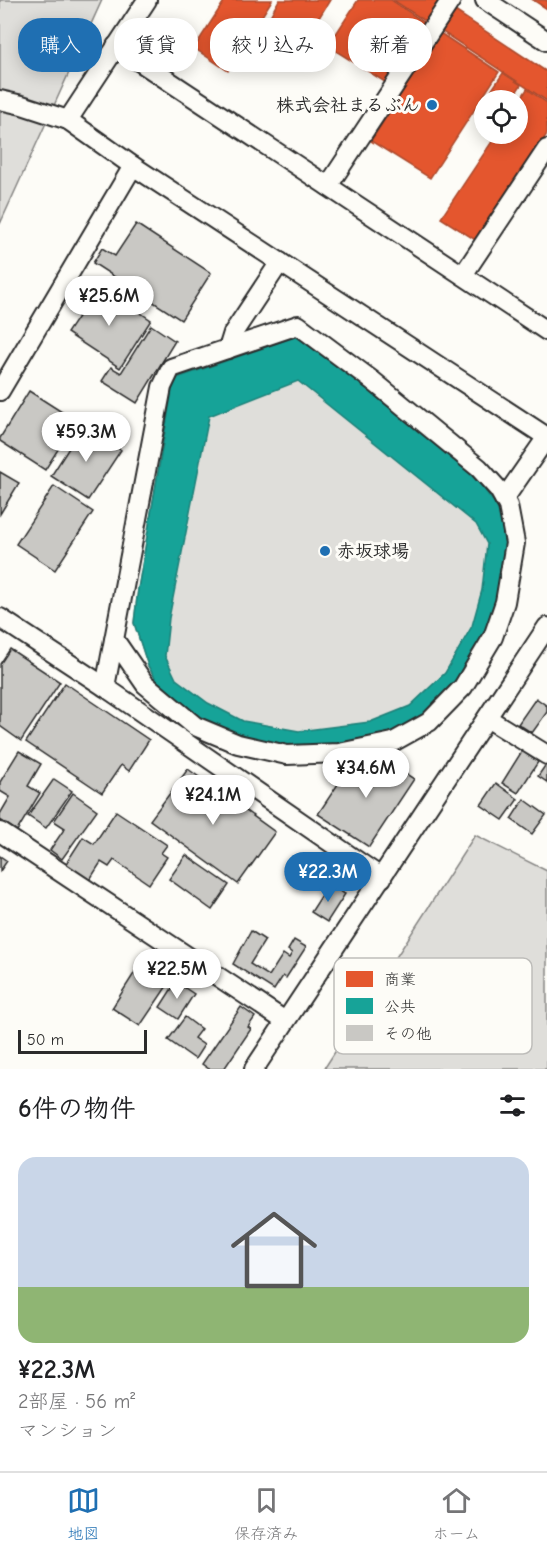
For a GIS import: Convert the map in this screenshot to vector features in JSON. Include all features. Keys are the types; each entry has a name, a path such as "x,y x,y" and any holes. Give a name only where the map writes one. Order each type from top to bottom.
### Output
{"street":[{"path":"135,18 147,0"},
{"path":"328,186 451,0"},
{"path":"485,0 547,41"},
{"path":"68,120 114,49"},
{"path":"155,72 547,331"},
{"path":"0,100 68,120 133,166 547,437 504,499"},
{"path":"463,275 547,149"},
{"path":"0,391 133,166"},
{"path":"228,349 233,333 280,262"},
{"path":"105,687 114,639 162,387 171,368 298,325 373,381 479,468 499,490 508,506 515,543 506,602 494,637 464,687 429,722 393,742 339,753 287,755 238,744 195,726 145,684 114,639"},
{"path":"0,618 105,687 382,878"},
{"path":"254,1069 547,627"},
{"path":"487,717 547,755"},
{"path":"0,832 285,1021"}],"shaded area":[{"path":"0,0 102,0 94,18 18,18 18,72 69,72 0,224"},
{"name":"赤坂球場","path":"300,335 467,466 506,570 413,728 319,749 165,694 148,666 134,623 174,379"},
{"path":"475,835 547,871 547,1069 324,1069 334,1054 532,1054 532,958 396,958"}],"building: 商業":[{"path":"225,0 272,0 261,18 213,18"},
{"path":"279,0 330,0 319,18 273,18 270,16"},
{"path":"358,0 391,0 418,18 348,18 348,59 336,51 336,34"},
{"path":"393,0 437,0 442,3 432,18 420,18"},
{"path":"533,0 547,0 547,9"},
{"path":"455,11 547,72 547,101 441,31"},
{"path":"210,23 210,59 198,51 198,42"},
{"path":"440,33 499,72 487,90 474,90 474,110 430,178 371,141 415,72 432,72 432,46"},
{"path":"369,72 396,72 388,84"},
{"path":"503,73 521,85 518,90 492,90"},
{"path":"526,90 547,103 547,134 477,241 441,218 490,144 528,144"}],"building: 公共":[{"path":"300,335 467,466 501,512 506,532 506,570 483,646 461,676 413,728 365,741 319,749 273,746 227,734 199,719 165,694 148,666 134,623 174,379","holes":["298,381 476,524 487,544 482,590 472,626 445,673 410,706 370,722 299,731 243,721 208,703 176,679 165,656 169,618 209,416"]}],"building: その他":[{"path":"136,224 211,273 181,320 93,263 102,248 115,256"},
{"path":"99,285 151,320 120,368 67,333"},
{"path":"151,325 175,341 137,403 102,381 111,367 121,373"},
{"path":"29,391 76,421 45,470 0,441"},
{"path":"83,426 121,450 88,500 51,476"},
{"path":"0,472 19,483 0,514"},
{"path":"54,486 93,512 55,570 16,544"},
{"path":"10,649 60,682 21,741 0,726 0,664"},
{"path":"65,683 149,740 129,771 121,765 102,793 26,742"},
{"path":"536,698 547,706 547,712 532,733 518,724"},
{"path":"19,751 41,764 28,786 40,793 17,831 0,820 0,814 10,797 0,791 0,782"},
{"path":"522,751 538,762 518,793 502,783"},
{"path":"377,755 414,779 369,847 318,814 352,763 366,772"},
{"path":"547,763 547,782 538,776"},
{"path":"188,769 275,832 238,884 150,820"},
{"path":"54,779 72,791 46,828 28,816"},
{"path":"496,783 518,799 503,820 481,805"},
{"path":"73,793 97,810 62,859 50,850 65,828 54,821"},
{"path":"524,799 546,815 532,834 511,819"},
{"path":"116,811 167,845 161,853 167,857 149,884 114,860 109,867 101,862 89,881 65,865 83,837 94,844"},
{"path":"186,855 229,885 212,910 169,879"},
{"path":"0,856 7,861 0,871"},
{"path":"329,884 345,894 327,922 311,912"},
{"path":"251,931 265,940 250,964 269,976 283,954 289,958 292,953 288,950 294,940 306,947 286,978 283,976 274,990 233,964"},
{"path":"142,961 171,980 140,1026 112,1008"},
{"path":"176,982 194,994 178,1019 160,1007"},
{"path":"241,1007 255,1017 248,1027 251,1029 224,1069 209,1069 202,1064"},
{"path":"185,1017 201,1029 194,1038 204,1045 195,1059 168,1040"}],"place":[{"name":"株式会社まるぶん","path":"432,105"},
{"name":"赤坂球場","path":"325,551"}]}
